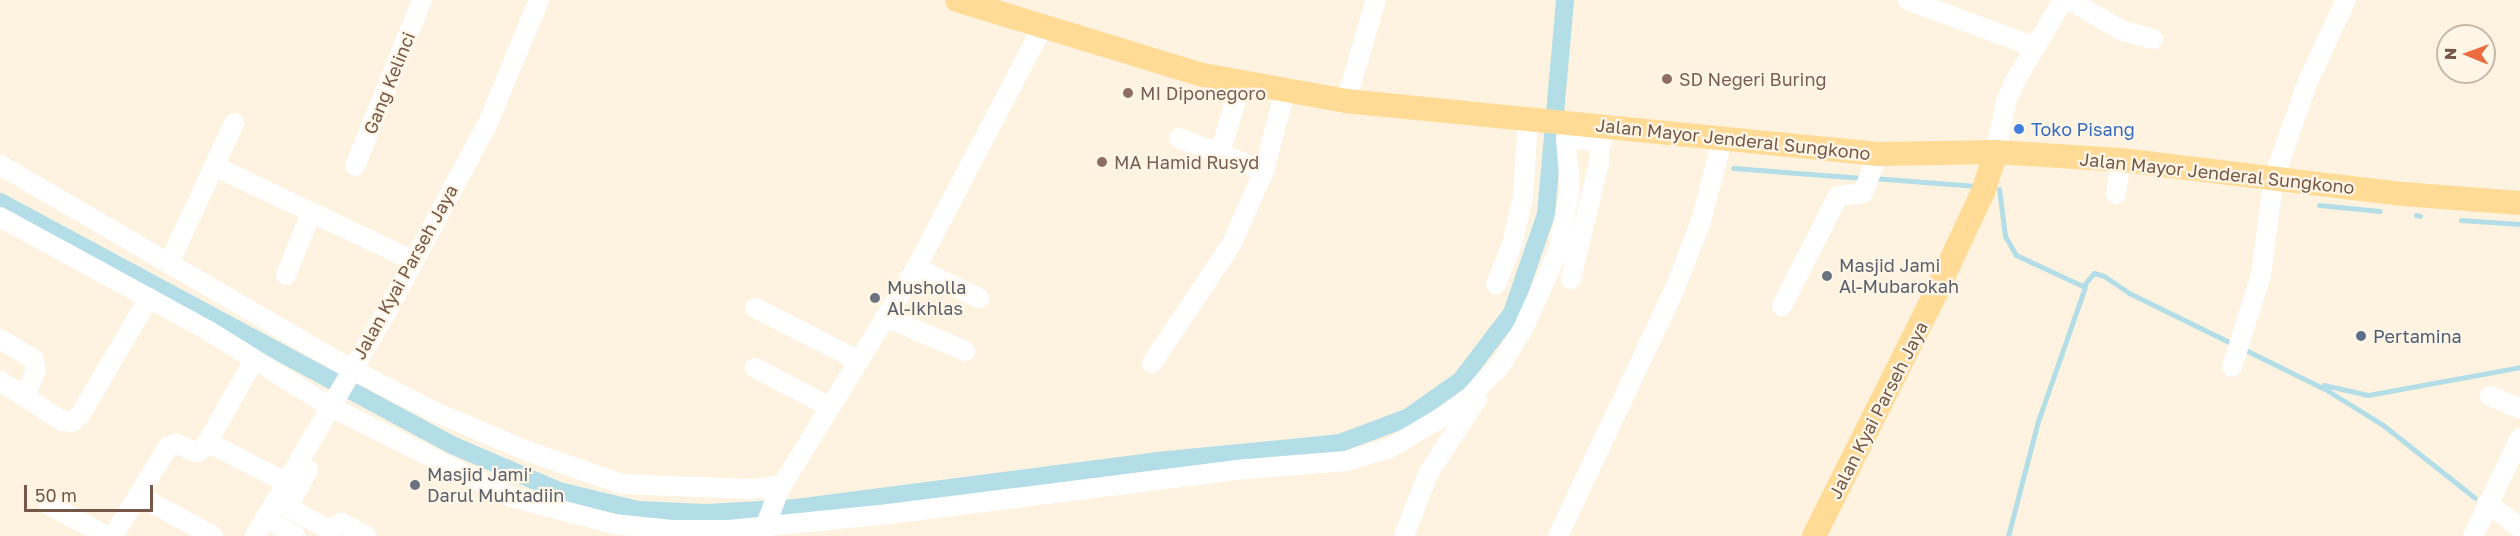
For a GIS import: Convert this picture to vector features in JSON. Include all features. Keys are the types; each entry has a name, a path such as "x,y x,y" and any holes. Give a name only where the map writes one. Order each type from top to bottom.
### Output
{"main road":[{"name":"Jalan Mayor Jenderal Sungkono","path":"957,0 989,5 1042,26 1241,84 1346,101 1530,119 1567,142 1720,151 1874,169 1996,152 2118,179 2273,193 2403,194 2520,203"},
{"name":"Jalan Kyai Parseh Jaya","path":"1814,536 1932,300 1983,192 1996,152"}],"street":[{"name":"Gang Kelinci","path":"355,166 422,0"},
{"name":"Jalan Kyai Parseh Jaya","path":"267,529 282,504 286,482 487,124 539,0"},
{"path":"1346,101 1376,0"},
{"path":"1908,0 1936,5 2035,47"},
{"path":"1996,152 2006,102 2063,0"},
{"path":"2069,0 2123,31 2153,39"},
{"path":"2238,353 2261,275 2273,193 2308,81 2346,0"},
{"path":"765,528 781,488 916,268 1042,26"},
{"path":"1220,152 1241,84"},
{"path":"1152,363 1231,245 1263,171 1285,91"},
{"path":"1496,284 1512,244 1523,197 1530,119"},
{"path":"170,261 234,123"},
{"path":"1179,138 1220,152 1263,171"},
{"path":"1404,536 1429,472 1504,360 1558,252 1570,189 1567,142"},
{"path":"1571,279 1601,144"},
{"path":"1558,536 1657,331 1688,257 1720,151"},
{"path":"0,165 170,261 350,371 435,412 524,450 622,484 781,488"},
{"path":"214,166 412,260"},
{"path":"1782,306 1838,196 1863,193 1874,169"},
{"path":"286,276 311,213"},
{"path":"0,217 149,298 331,403 522,500 614,524 672,530 765,528 1346,461 1390,448 1444,416 1470,397 1504,360"},
{"path":"916,268 979,298"},
{"path":"0,381 62,421 76,420 149,298"},
{"path":"755,308 858,360"},
{"path":"885,316 965,351"},
{"path":"0,339 33,359 36,369 25,397"},
{"path":"113,536 170,446 197,452 207,442 254,360"},
{"path":"755,368 830,407"},
{"path":"2490,396 2520,410"},
{"path":"2473,536 2520,438"},
{"path":"207,442 286,482"},
{"path":"308,470 282,504 330,534 340,523 366,536"},
{"path":"139,496 213,536"},
{"path":"2488,503 2520,528"},
{"path":"49,505 107,536"},
{"path":"267,529 296,536"}],"waterway":[{"path":"0,202 452,445 559,491 638,510 706,513 796,508 1157,461 1340,443 1407,418 1461,380 1512,313 1546,214 1565,0"},
{"path":"1733,168 1863,178"},
{"path":"1873,178 1977,186"},
{"path":"1999,189 2005,236 2016,255 2085,287 2038,421 2008,536"},
{"path":"2319,205 2380,211"},
{"path":"2416,215 2420,216"},
{"path":"2461,220 2520,224"},
{"path":"2083,286 2094,273 2104,276 2129,293 2325,389 2383,425 2475,498"},
{"path":"2324,385 2368,395 2520,367"}],"place":[{"name":"SD Negeri Buring","path":"1667,79"},
{"name":"MI Diponegoro","path":"1128,93"},
{"name":"Toko Pisang","path":"2019,129"},
{"name":"MA Hamid Rusyd","path":"1102,162"},
{"name":"Masjid Jami Al-Mubarokah","path":"1827,276"},
{"name":"Musholla Al-Ikhlas","path":"875,298"},
{"name":"Pertamina","path":"2361,336"},
{"name":"Masjid Jami' Darul Muhtadiin","path":"415,485"}]}
